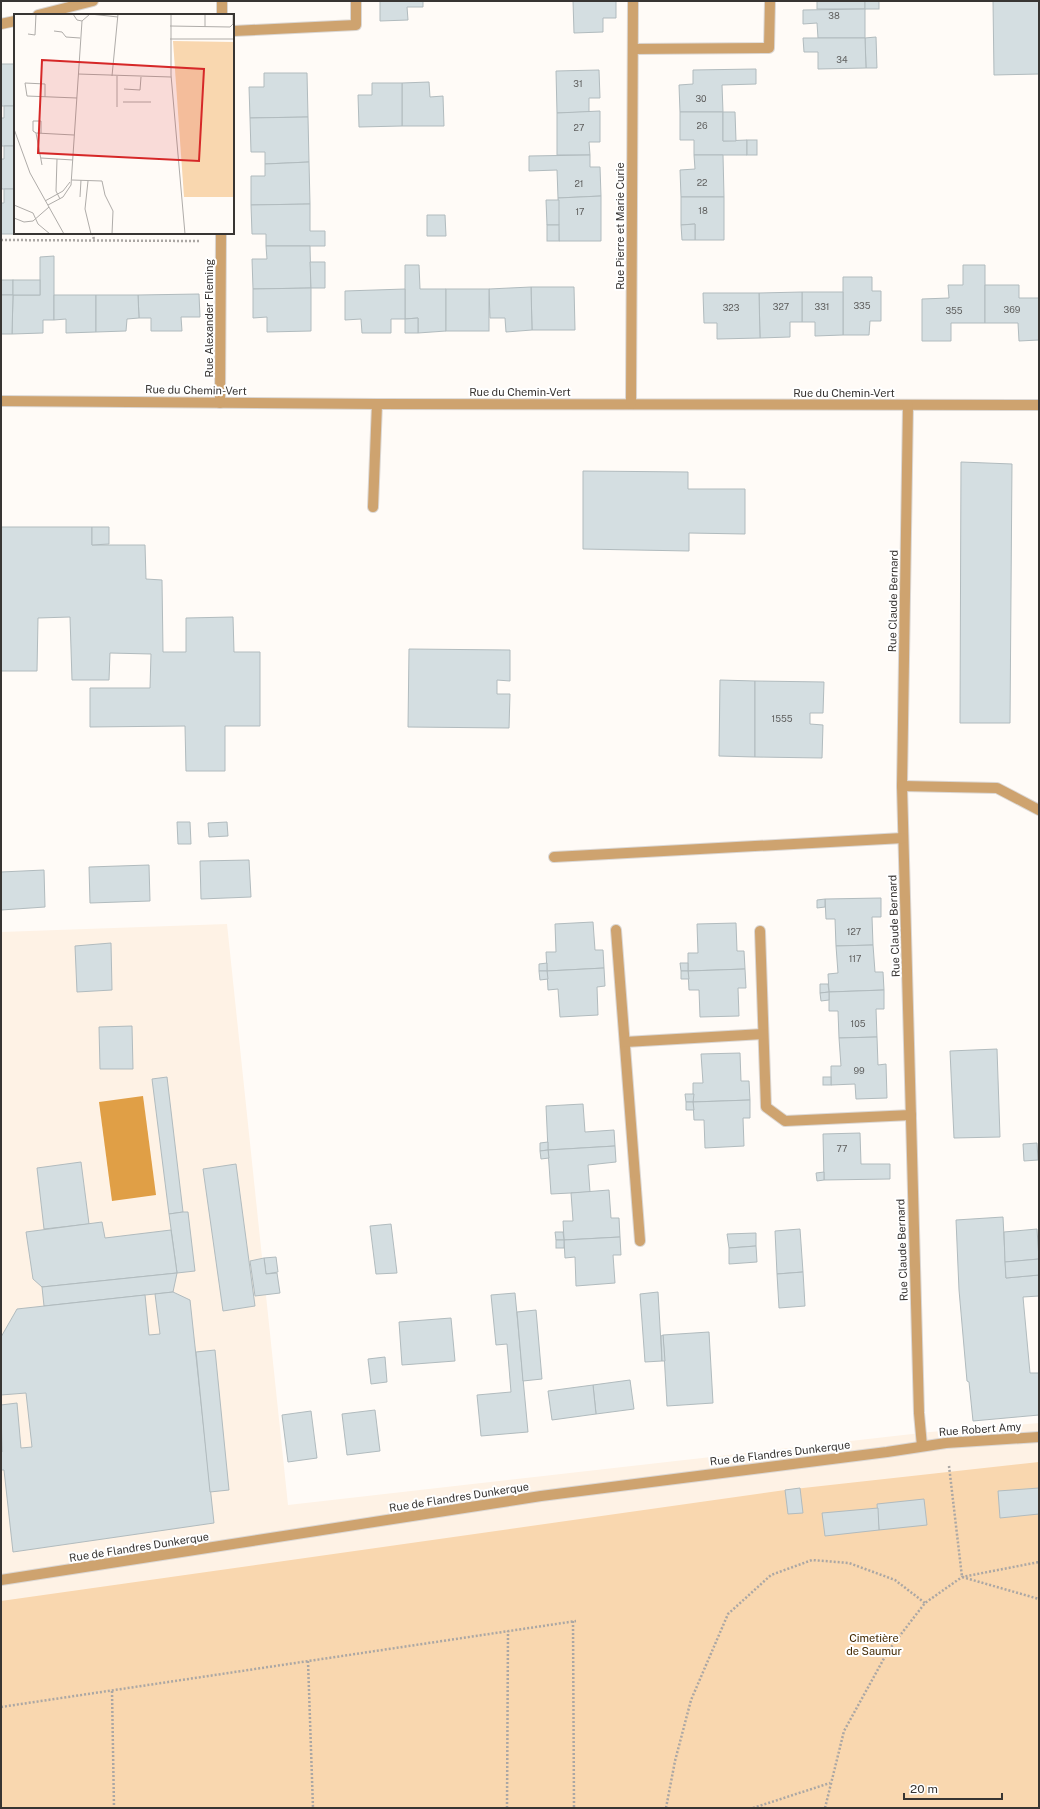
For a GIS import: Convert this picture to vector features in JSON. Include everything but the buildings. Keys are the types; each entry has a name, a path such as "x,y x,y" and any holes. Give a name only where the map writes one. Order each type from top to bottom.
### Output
{"street":[{"path":"42,14 93,1"},
{"path":"222,1 222,14"},
{"path":"234,31 356,25 356,1"},
{"name":"Rue Pierre et Marie Curie","path":"631,404 634,1"},
{"path":"633,49 769,48 770,1"},
{"path":"1,24 14,21"},
{"name":"Rue Alexander Fleming","path":"220,403 221,237"},
{"name":"Rue du Chemin-Vert","path":"1,400 377,404 1039,405"},
{"path":"373,507 377,404"},
{"name":"Rue Claude Bernard","path":"908,405 902,786 919,1413 922,1446"},
{"path":"902,786 997,788 1039,810"},
{"path":"554,857 903,838"},
{"path":"616,930 640,1241"},
{"path":"760,931 766,1107 785,1121 911,1115"},
{"path":"625,1042 763,1034"},
{"name":"Rue Robert Amy","path":"922,1446 1039,1437"},
{"name":"Rue de Flandres Dunkerque","path":"1,1580 541,1496 887,1452 922,1446"}],"path":[{"path":"94,234 94,241"},
{"path":"1,240 94,241 221,237"},
{"path":"946,1443 962,1576"},
{"path":"666,1808 675,1761 691,1700 728,1614 771,1575 812,1560 849,1563 895,1580 925,1604"},
{"path":"825,1808 844,1731 888,1651 925,1604 962,1576 1039,1562"},
{"path":"962,1576 1039,1599"},
{"path":"573,1621 574,1808"},
{"path":"1,1707 576,1621"},
{"path":"507,1808 508,1631"},
{"path":"308,1661 313,1808"},
{"path":"112,1690 114,1808"},
{"path":"753,1808 831,1782"}],"shaded area":[{"path":"227,924 288,1505 930,1432 1039,1423 1039,1808 1,1808 1,932"},
{"path":"143,1096 156,1195 112,1201 99,1102"}],"green space":[{"name":"Cimetière de Saumur","path":"1039,1462 1039,1808 1,1808 1,1601 785,1490"}]}
